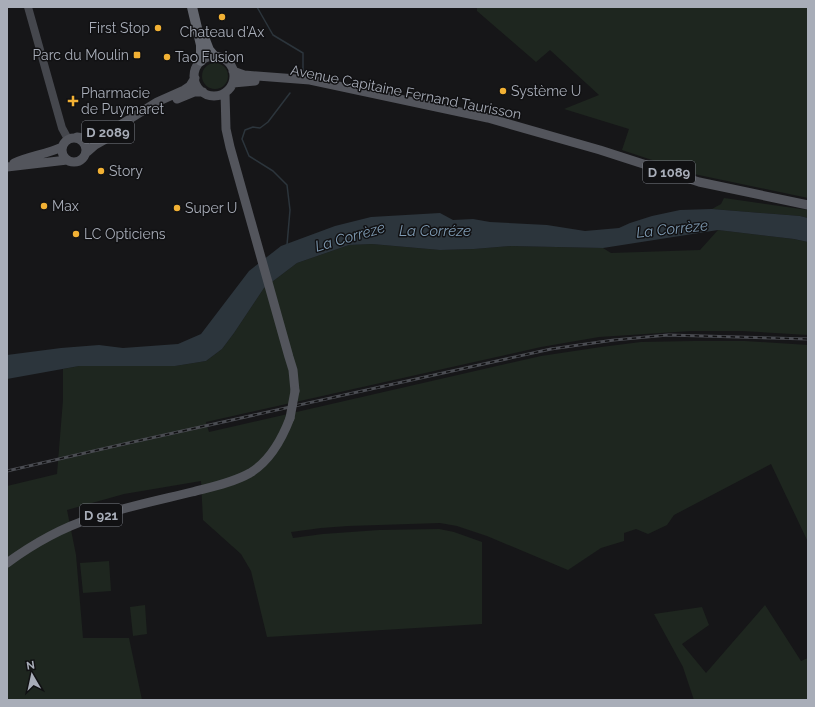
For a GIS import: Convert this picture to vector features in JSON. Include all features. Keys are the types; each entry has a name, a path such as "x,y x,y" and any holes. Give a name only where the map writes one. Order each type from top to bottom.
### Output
{"highway":[{"path":"192,9 209,50 214,56"},
{"path":"192,9 201,45 201,61"}],"main road":[{"path":"214,56 220,57 227,61 233,71 234,77 233,83 225,93 212,96 203,92 198,87 195,72 201,61 214,56"},
{"name":"Avenue Capitaine Fernand Taurisson","path":"233,71 244,75 301,79 327,83 488,118 533,130"},
{"name":"D 2089","path":"73,138 98,137 190,86 195,78"},
{"name":"Avenue Capitaine Fernand Taurisson","path":"233,83 255,81 302,85 462,118 533,130"},
{"name":"D 2089","path":"87,152 95,145 161,106 186,94 203,92"},
{"name":"D 921","path":"225,93 224,102 226,129"},
{"name":"D 921","path":"7,563 40,540 84,520 110,512 221,485 250,473 265,460 284,434 290,418 295,391 291,362 226,129 217,103 212,96"},
{"name":"D 1089","path":"533,130 699,182 808,205"},
{"path":"73,138 84,141 86,144 87,152 80,161 73,162 67,160 62,154 62,147 73,138"},
{"name":"D 2089","path":"7,167 26,158 62,147"},
{"name":"D 2089","path":"7,167 67,160"}],"street":[{"path":"28,7 62,128 73,138"}],"shaded area":[{"path":"477,7 808,7 808,198 694,174 622,150 629,129 564,109 599,95 550,50 536,62 477,11"},
{"path":"215,63 224,67 228,76 224,85 215,89 206,85 202,76 206,67"},
{"path":"724,198 808,210 808,218 800,216 712,209 721,204"},
{"path":"718,230 808,242 808,335 742,331 691,331 599,337 541,347 206,422 209,432 541,356 601,347 641,342 693,341 745,341 808,345 808,542 771,464 674,515 667,525 648,534 636,529 624,533 624,541 601,548 568,570 487,536 457,526 440,523 348,526 291,532 293,538 323,534 379,530 439,529 454,532 482,542 482,624 267,637 251,571 241,554 203,520 201,481 124,494 67,510 76,555 83,638 129,638 142,700 7,700 7,486 57,474 63,400 63,369 79,366 175,366 206,361 222,349 264,288 297,263 349,245 372,244 440,250 511,246 603,248 611,253 700,250"},
{"path":"109,561 111,591 83,593 80,563"},
{"path":"145,605 147,634 133,636 130,607"},
{"path":"765,605 801,661 808,658 808,700 694,700 683,667 654,614 702,607 709,625 682,644 706,673"}],"water":[{"name":"La Corréze","path":"712,209 800,216 808,218 808,242 718,230 603,248 511,246 440,250 372,244 349,245 297,263 264,288 222,349 206,361 175,366 79,366 7,379 7,355 99,345 123,348 178,344 201,334 249,271 281,246 335,226 371,217 440,213 453,220 473,219 490,222 547,225 585,231 619,228 652,216 680,210"}],"waterway":[{"path":"257,7 273,35 303,53 303,72"},
{"path":"287,245 290,210 287,185 273,171 249,156 242,139 245,130 253,127 260,128 268,122 290,93"}],"railway":[{"path":"7,471 551,349 614,340 668,335 808,339"}],"place":[{"name":"Chateau d'Ax","path":"222,17"},
{"name":"First Stop","path":"158,28"},
{"name":"Parc du Moulin","path":"137,55"},
{"name":"Tao Fusion","path":"167,57"},
{"name":"Système U","path":"503,91"},
{"name":"Pharmacie de Puymaret","path":"73,101"},
{"name":"Story","path":"101,171"},
{"name":"Max","path":"44,206"},
{"name":"Super U","path":"177,208"},
{"name":"LC Opticiens","path":"76,234"}],"water label":[{"name":"La Corrèze","path":"672,229"},
{"name":"La Corrèze","path":"350,237"}]}
